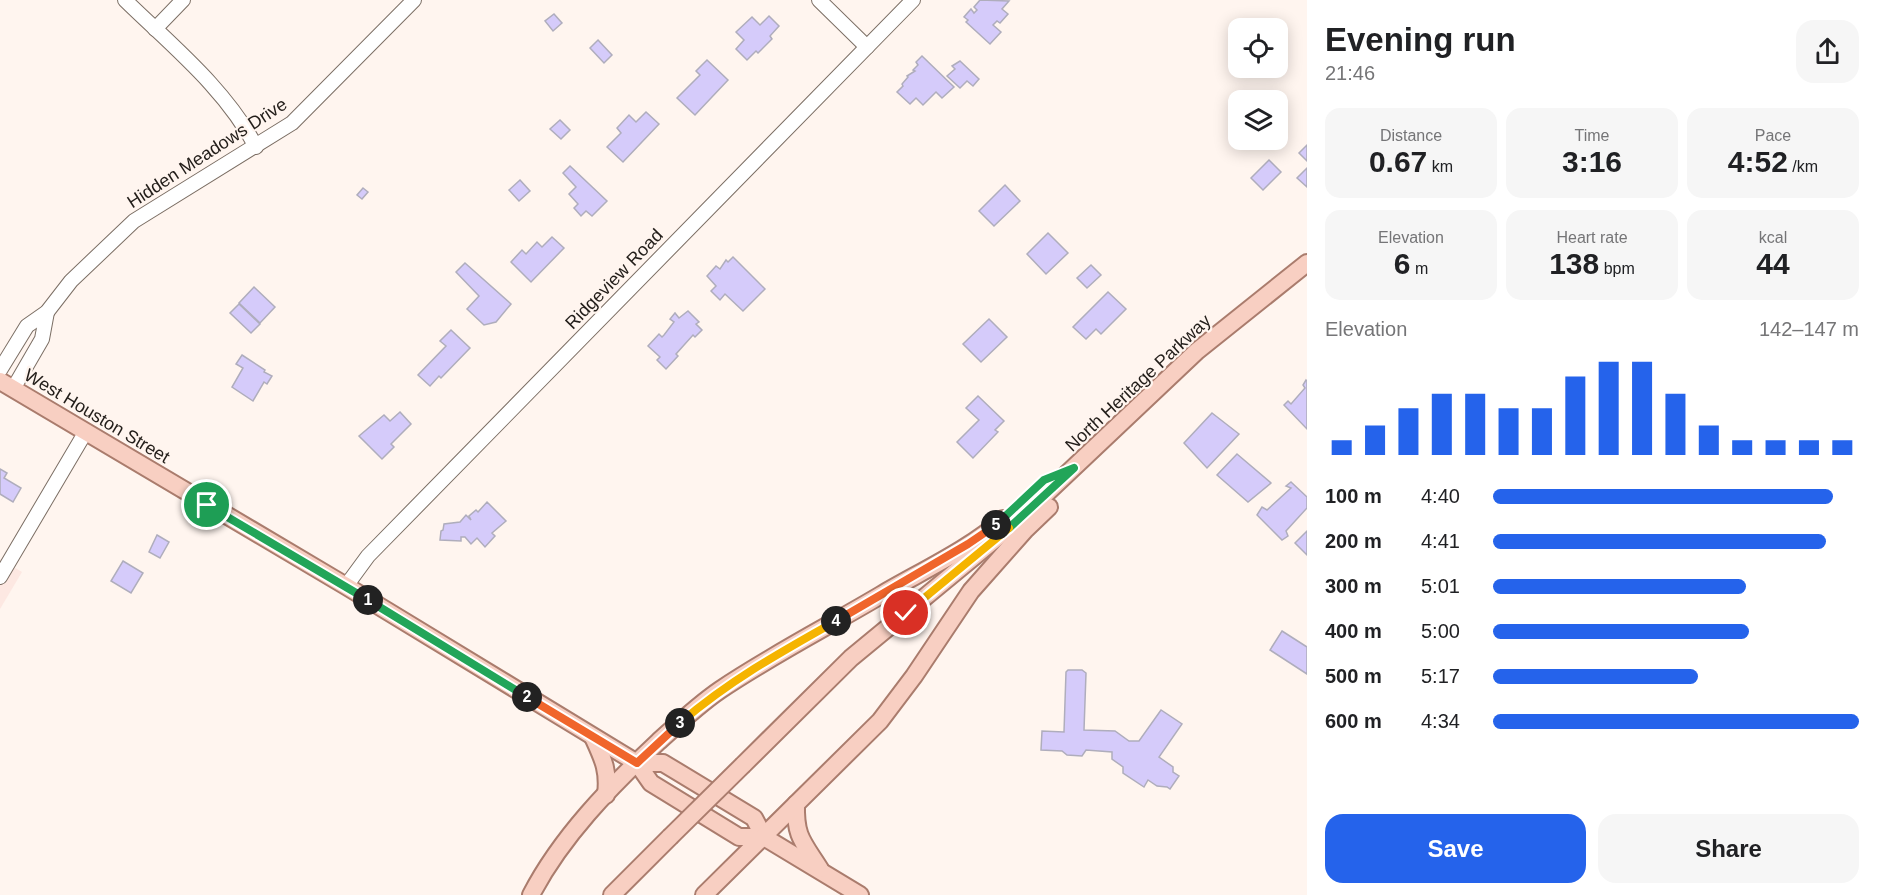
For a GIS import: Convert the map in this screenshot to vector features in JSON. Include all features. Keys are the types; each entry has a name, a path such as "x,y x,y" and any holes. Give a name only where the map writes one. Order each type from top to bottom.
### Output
{"main road":[{"name":"North Heritage Parkway","path":"612,895 851,658 1016,522 1197,351 1307,263"},
{"name":"West Houston Street","path":"7,385 346,586 637,763 651,783 739,837 764,837 860,895"},
{"path":"531,895 538,881 573,832 606,795 681,722 718,691 766,660 968,544 998,524 1044,480 1074,468"},
{"path":"704,895 880,721 914,676 971,591 1024,530 1059,497 1074,468"},
{"path":"593,737 606,766 608,779 606,795"},
{"name":"West Houston Street","path":"637,763 663,764 754,818 764,837"},
{"path":"796,804 795,824 799,837 822,872"}],"street":[{"path":"125,0 227,102 247,128 256,147"},
{"path":"155,29 183,0"},
{"name":"Hidden Meadows Drive","path":"0,370 27,326 47,312 70,281 134,220 292,123 414,0"},
{"path":"819,0 867,47"},
{"name":"Ridgeview Road","path":"346,586 368,556 913,0"},
{"name":"Hidden Meadows Drive","path":"7,385 42,339 47,312"},
{"path":"0,577 85,433"}],"shaded area":[{"path":"0,559 22,572 0,609"}],"building":[{"path":"980,0 1009,1 1002,9 1008,14 1000,23 997,21 993,25 1001,32 990,44 966,22 968,20 964,17 971,9 974,13 977,10 974,7"},
{"path":"554,14 562,23 553,31 545,21"},
{"path":"769,16 779,26 770,36 772,39 747,60 736,49 744,40 736,32 752,17 760,25"},
{"path":"598,40 612,55 604,63 590,48"},
{"path":"922,56 954,87 942,98 936,92 923,105 916,98 910,104 897,92 903,86 907,76 915,71 913,70 918,65 916,62"},
{"path":"707,60 728,80 695,115 677,98 700,75 696,71"},
{"path":"960,61 979,79 973,86 967,81 960,88 947,76 955,69 952,66"},
{"path":"646,112 659,124 623,162 607,147 621,133 617,128 629,115 636,122"},
{"path":"560,120 570,130 561,139 550,129"},
{"path":"1307,145 1307,161 1299,153"},
{"path":"1269,160 1281,172 1263,190 1251,178"},
{"path":"570,166 607,201 592,216 586,211 581,216 574,208 578,204 569,194 576,187 563,173"},
{"path":"1307,168 1307,187 1297,178"},
{"path":"520,180 530,191 519,201 509,190"},
{"path":"1005,185 1020,201 994,226 979,211"},
{"path":"363,188 368,192 362,199 357,195"},
{"path":"1048,233 1068,253 1046,274 1027,254"},
{"path":"552,237 564,248 531,282 511,262 522,250 526,254 537,242 542,247"},
{"path":"733,257 765,289 743,311 725,294 720,300 711,291 716,286 707,276 716,266 720,269 726,260 728,262"},
{"path":"465,263 511,304 496,322 484,325 467,309 479,296 456,272"},
{"path":"1091,265 1101,275 1087,288 1077,278"},
{"path":"254,287 275,307 260,323 239,303"},
{"path":"1108,292 1126,309 1101,334 1096,329 1086,339 1073,327"},
{"path":"239,304 260,324 251,333 230,313"},
{"path":"688,311 699,322 696,324 702,330 695,337 693,335 666,369 657,360 660,357 648,346 659,334 662,337 664,335 674,322 670,319 675,313 679,318"},
{"path":"989,319 1007,337 981,362 963,344"},
{"path":"451,330 470,348 430,386 418,375 446,346 440,341"},
{"path":"242,355 272,376 267,384 264,382 253,401 232,387 243,368 236,364"},
{"path":"1306,380 1307,429 1284,405 1288,401 1291,404 1305,388 1303,385"},
{"path":"978,396 1004,421 995,430 998,432 973,458 957,442 979,420 966,408"},
{"path":"400,412 411,424 391,444 394,447 382,459 359,436 384,415 390,421"},
{"path":"1212,413 1239,434 1207,468 1184,443"},
{"path":"1237,454 1271,483 1248,502 1217,475"},
{"path":"0,469 7,473 4,478 21,488 13,502 0,494"},
{"path":"1291,482 1307,497 1307,508 1286,531 1288,536 1282,540 1257,515 1262,507 1267,510 1291,488 1286,486"},
{"path":"487,502 506,521 492,533 495,536 485,547 477,538 471,544 465,537 461,537 461,541 440,540 444,524 460,522 466,515 471,520 469,516 476,510 478,512"},
{"path":"1307,531 1307,555 1295,543"},
{"path":"157,535 169,542 160,558 149,552"},
{"path":"123,561 143,573 131,593 111,581"},
{"path":"1282,631 1307,647 1307,674 1270,650"},
{"path":"1082,670 1086,673 1084,730 1115,731 1129,741 1139,741 1161,710 1182,724 1159,757 1173,767 1173,772 1179,776 1170,789 1157,786 1148,780 1144,787 1123,773 1123,767 1112,759 1112,752 1086,750 1082,756 1067,755 1062,751 1041,750 1042,731 1064,732 1066,672"}],"route":[{"path":"207,505 346,586 637,763 718,691 766,660 968,544 998,524 1044,480 1074,468 1016,522 906,613"}]}
